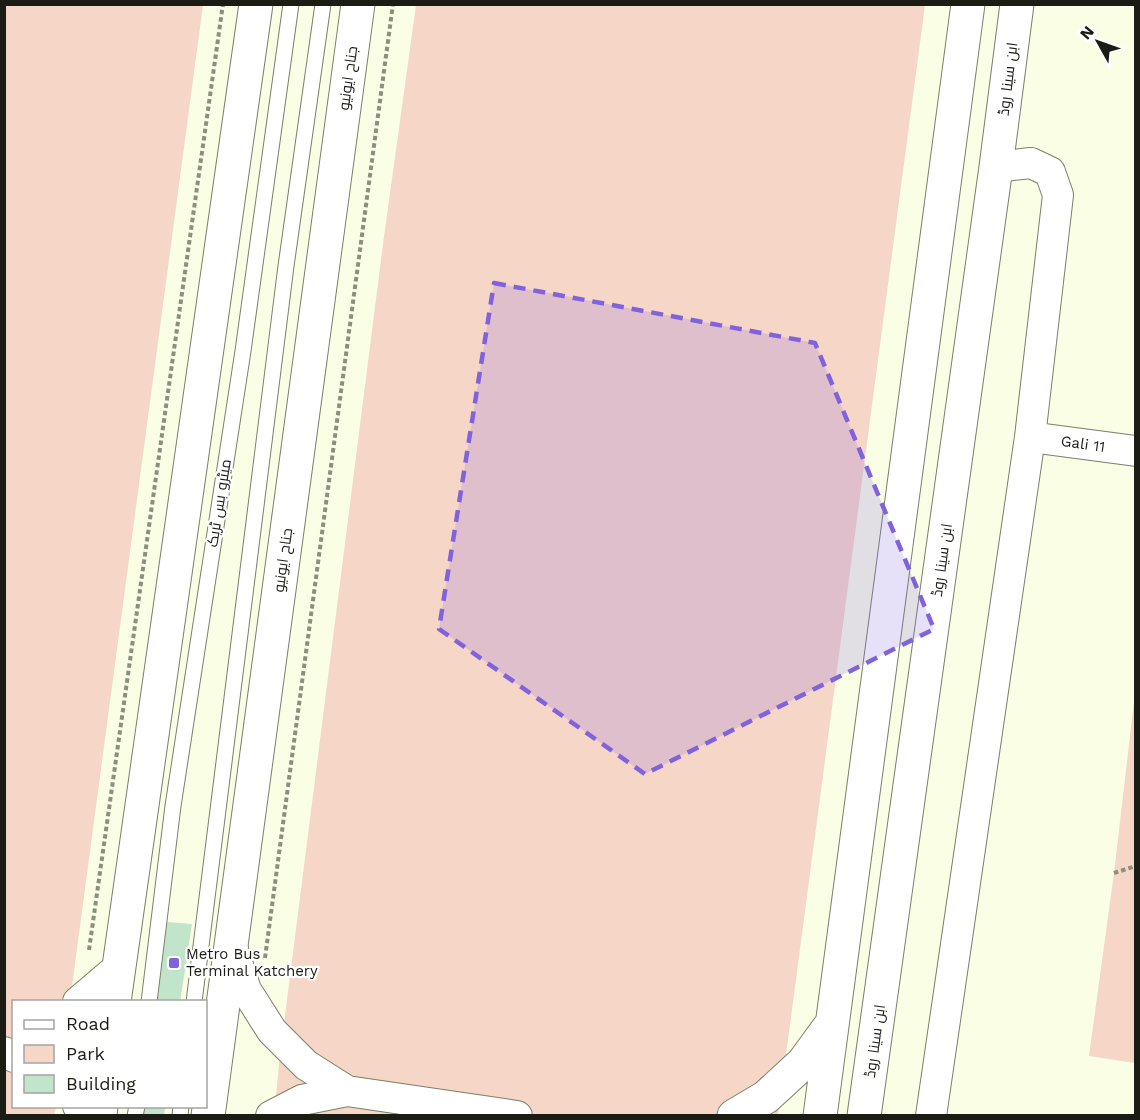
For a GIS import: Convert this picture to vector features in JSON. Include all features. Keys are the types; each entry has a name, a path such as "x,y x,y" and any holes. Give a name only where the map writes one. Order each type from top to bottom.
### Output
{"main road":[{"path":"114,1000 256,4"},
{"name":"جناح ایونیو","path":"208,1116 358,4"},
{"path":"820,1116 968,4"},
{"name":"ابن سینا روڈ","path":"864,1116 1017,4"},
{"path":"734,1116 765,1097 803,1064 832,1023"}],"street":[{"path":"931,1116 1030,437 1058,195 1050,172 1030,163 996,167"},
{"name":"Gali 11","path":"1030,437 1136,452"},
{"path":"231,944 246,990 272,1031 306,1065 347,1090"},
{"path":"80,1000 118,968"},
{"path":"271,1116 302,1100 347,1090 517,1116"}],"lane":[{"name":"میٹرو بس ٹریک","path":"149,1000 173,806 243,351 291,4"},
{"path":"194,1000 286,266 323,4"}],"path":[{"path":"89,950 223,4"},
{"path":"265,960 393,4"},
{"path":"1114,873 1136,866"}],"highlighted area":[{"path":"494,283 815,343 934,629 645,774 439,629"}],"green space":[{"path":"5,5 203,5 70,1000 12,1000 12,1108 56,1108 54,1115 5,1116"},
{"path":"416,5 925,5 778,1115 274,1116 383,244"},
{"path":"1135,693 1136,1063 1089,1056"}],"building":[{"name":"Metro Bus Terminal Katchery","path":"167,922 192,924 180,1000 156,1000"},
{"path":"142,1108 165,1108 164,1116 140,1116"}],"place":[{"name":"Metro Bus Terminal Katchery","path":"174,963"}]}
